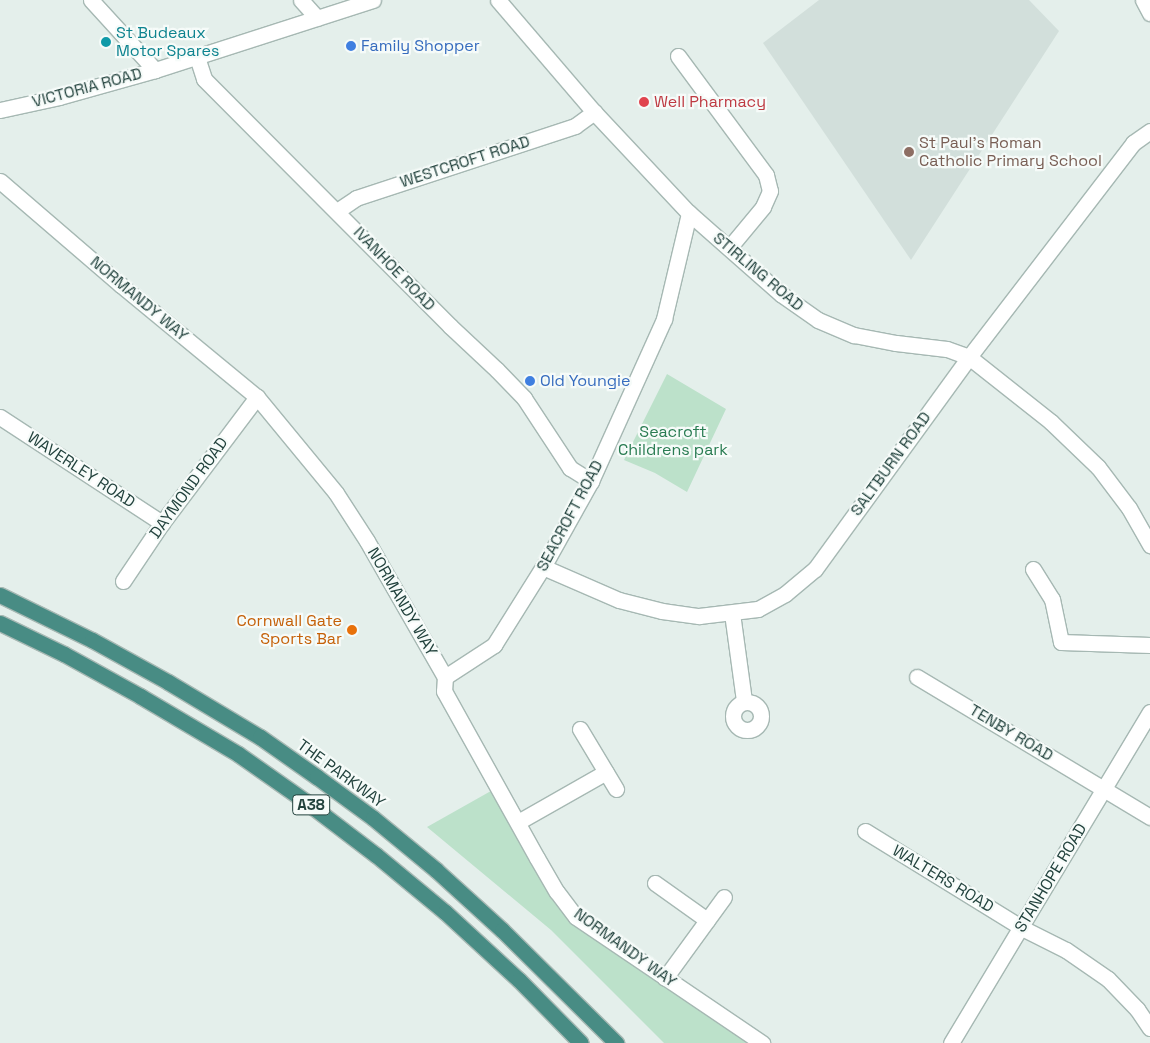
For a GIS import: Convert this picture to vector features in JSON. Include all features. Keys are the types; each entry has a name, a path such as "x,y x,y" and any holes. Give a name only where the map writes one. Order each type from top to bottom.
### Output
{"highway":[{"name":"THE PARKWAY","path":"0,595 92,640 168,682 260,737 317,777 373,818 443,877 502,930 616,1043"},
{"name":"A38","path":"0,623 64,654 140,696 238,754 305,801 376,854 446,912 519,980 581,1043"}],"street":[{"path":"92,0 156,70"},
{"path":"301,0 317,18"},
{"name":"VICTORIA ROAD","path":"0,110 59,97 156,70 374,0"},
{"name":"STIRLING ROAD","path":"498,0 594,112 689,213 781,294 818,320 854,335 896,344 947,349 970,357 1051,422 1098,467 1129,508 1150,545"},
{"path":"1143,0 1150,13"},
{"name":"IVANHOE ROAD","path":"197,57 204,79 524,398 570,468 591,482"},
{"path":"679,66 766,175 770,190 763,207 729,248"},
{"name":"WESTCROFT ROAD","path":"337,211 356,198 575,126 594,112"},
{"name":"SALTBURN ROAD","path":"543,567 619,600 699,616 758,609 785,594 815,569 970,357 1133,143 1150,131"},
{"name":"NORMANDY WAY","path":"0,181 128,291 257,397 336,493 367,541 445,677 444,692 556,892 576,917 762,1043"},
{"name":"SEACROFT ROAD","path":"445,677 494,646 543,567 591,482 664,319 689,213"},
{"name":"DAYMOND ROAD","path":"123,581 162,523 257,397"},
{"name":"WAVERLEY ROAD","path":"0,417 162,523"},
{"path":"1033,569 1052,599 1061,642 1150,645"},
{"path":"732,613 744,701"},
{"name":"TENBY ROAD","path":"917,677 1150,817"},
{"name":"STANHOPE ROAD","path":"951,1043 1022,928 1150,712"},
{"path":"580,729 616,789"},
{"path":"518,822 606,772"},
{"name":"WALTERS ROAD","path":"865,831 1022,928 1066,950 1108,979 1137,1010 1150,1028"},
{"path":"655,883 707,920"},
{"path":"665,978 724,897"}],"shaded area":[{"name":"St Paul's Roman Catholic Primary School","path":"819,0 1029,0 1059,31 911,260 763,43"}],"green space":[{"name":"Seacroft Childrens park","path":"667,374 726,409 687,492 655,473 624,460"},
{"path":"498,787 576,917 762,1043 664,1043 551,930 427,827"}],"place":[{"name":"St Budeaux Motor Spares","path":"106,42"},
{"name":"Family Shopper","path":"351,46"},
{"name":"Well Pharmacy","path":"644,102"},
{"name":"St Paul's Roman Catholic Primary School","path":"909,152"},
{"name":"Old Youngie","path":"530,381"},
{"name":"Cornwall Gate Sports Bar","path":"352,630"}]}
